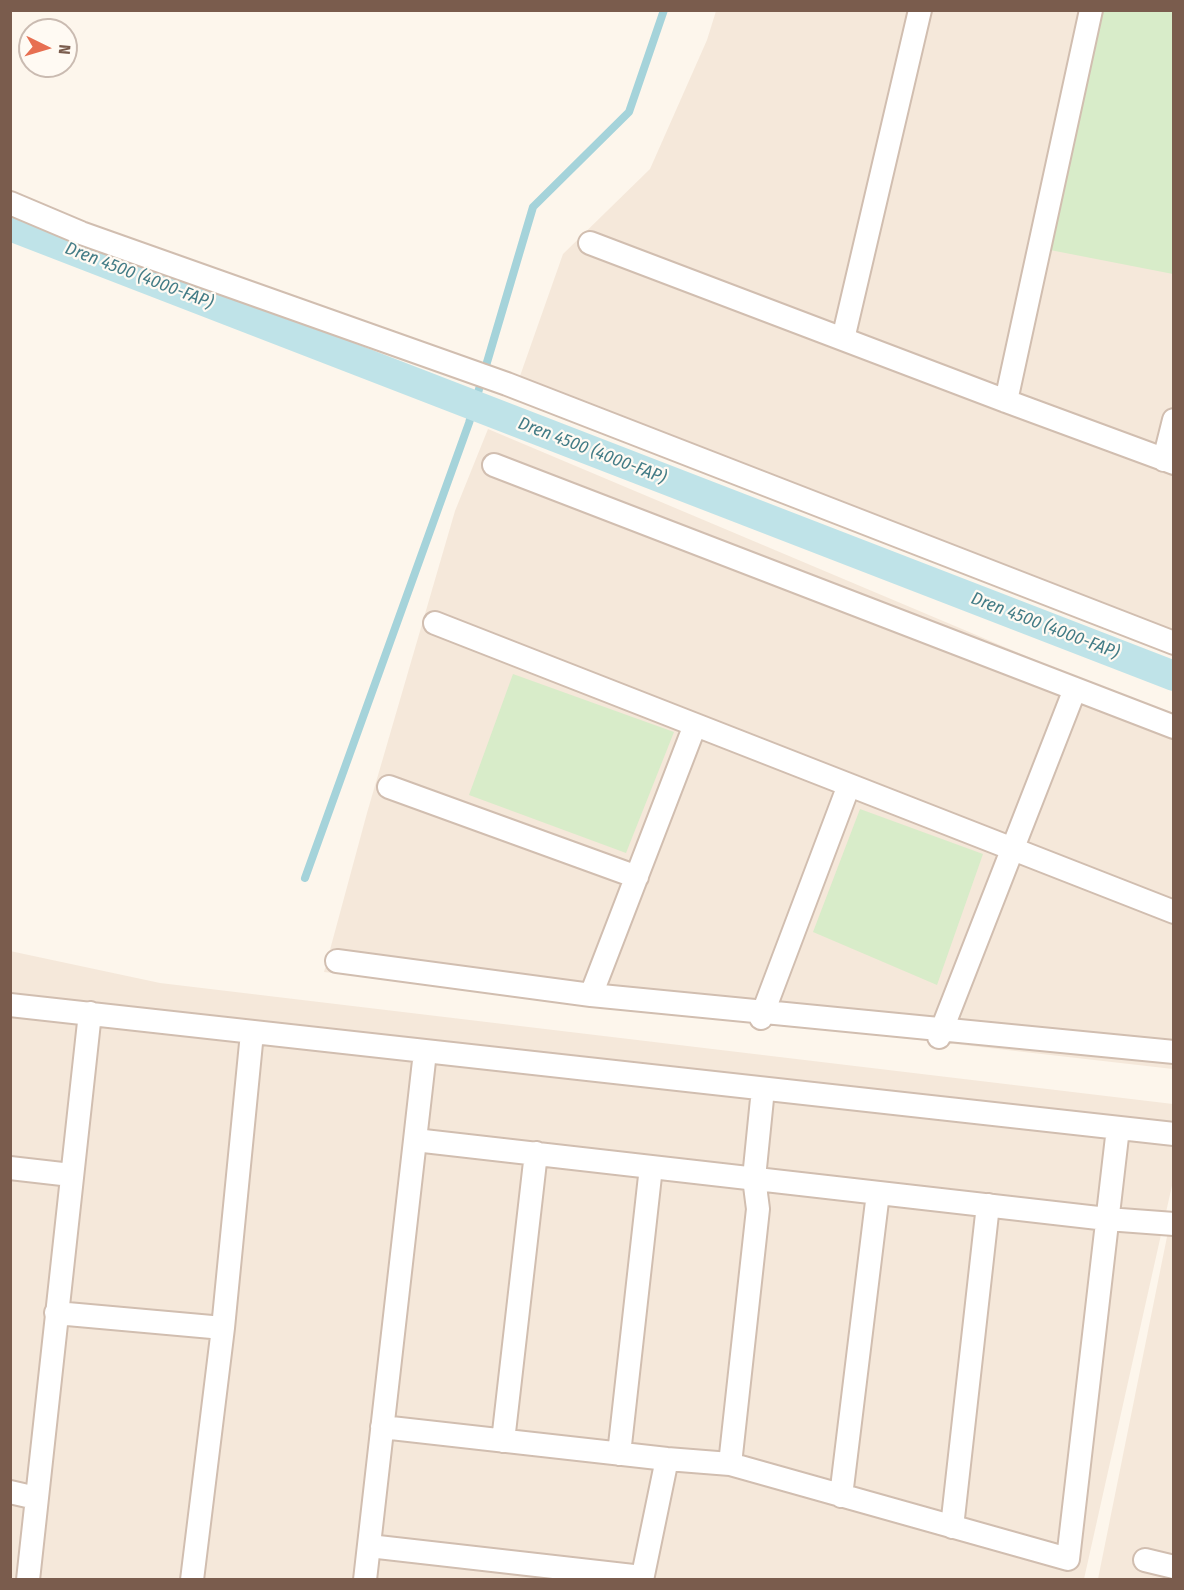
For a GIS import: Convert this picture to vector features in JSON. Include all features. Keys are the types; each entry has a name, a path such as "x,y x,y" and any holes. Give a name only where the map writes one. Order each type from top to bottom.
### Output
{"street":[{"path":"843,339 920,10"},
{"path":"1006,402 1091,10"},
{"path":"10,203 81,233 488,377 1173,643"},
{"path":"590,243 1006,402 1169,461 1173,420"},
{"path":"494,465 1173,727"},
{"path":"435,624 1173,912"},
{"path":"941,1033 1075,689"},
{"path":"591,995 695,725"},
{"path":"762,1015 849,785"},
{"path":"389,787 637,877"},
{"path":"338,961 762,1015 941,1033 1173,1052"},
{"path":"10,1005 1173,1134"},
{"path":"28,1580 90,1013"},
{"path":"192,1580 223,1328 252,1033"},
{"path":"365,1580 425,1052"},
{"path":"730,1464 758,1209 754,1179 763,1089"},
{"path":"382,1427 730,1464 1068,1559 1118,1128"},
{"path":"416,1140 1107,1219 1173,1224"},
{"path":"503,1441 536,1153"},
{"path":"619,1454 651,1167"},
{"path":"10,1168 71,1175"},
{"path":"841,1496 878,1192"},
{"path":"952,1527 988,1205"},
{"path":"57,1313 223,1328"},
{"path":"369,1546 642,1578 667,1459"},
{"path":"10,1492 36,1498"},
{"path":"1145,1560 1173,1567"}],"shaded area":[{"path":"716,11 1173,11 1173,631 520,376 563,254 650,169 707,40"},
{"path":"488,429 1173,718 1173,1069 324,972 367,813 455,511"},
{"path":"10,951 160,983 1173,1104 1173,1181 1084,1579 11,1579"},
{"path":"1173,1207 1173,1579 1098,1579"}],"green space":[{"path":"1101,11 1173,11 1173,274 1050,250"},
{"path":"513,674 674,732 626,853 469,795"},
{"path":"860,809 983,854 937,985 813,932"}],"waterway":[{"path":"305,878 469,423 533,207 629,112 664,10"},
{"name":"Dren 4500 (4000-FAP)","path":"10,226 1174,676"}]}
